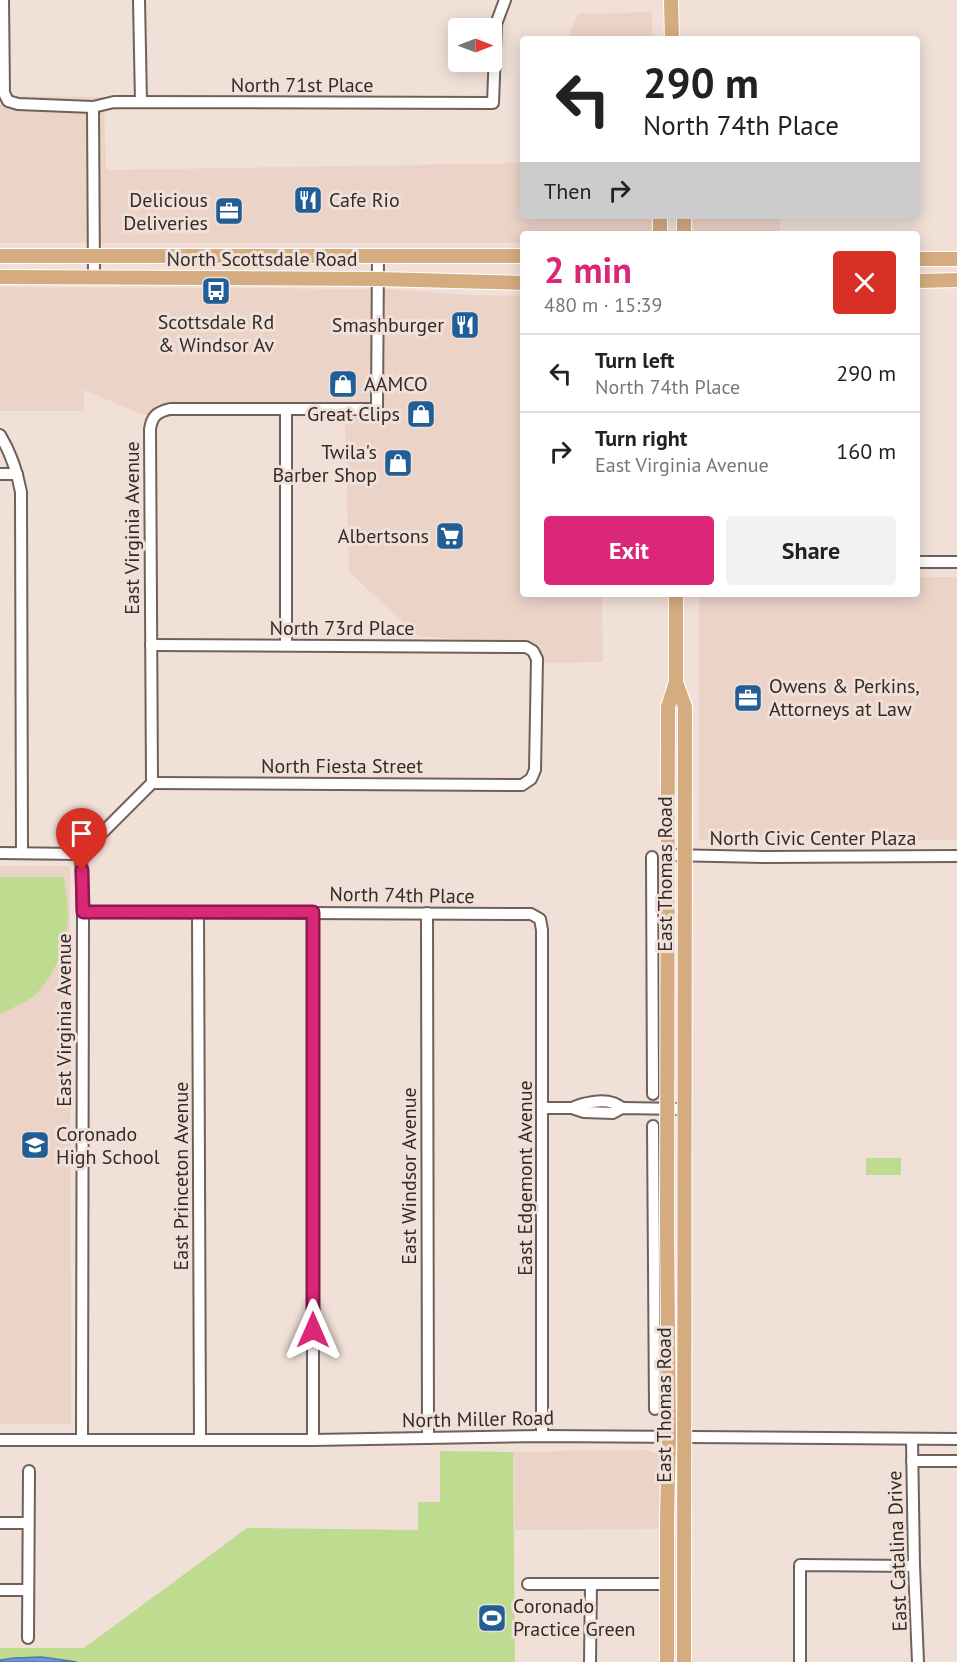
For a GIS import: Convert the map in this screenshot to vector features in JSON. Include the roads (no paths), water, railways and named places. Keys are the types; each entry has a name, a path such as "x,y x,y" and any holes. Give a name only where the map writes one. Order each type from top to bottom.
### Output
{"main road":[{"path":"672,0 672,36"},
{"name":"North Scottsdale Road","path":"0,256 520,256"},
{"path":"436,256 436,281"},
{"path":"920,259 957,259"},
{"name":"North Scottsdale Road","path":"0,278 378,279 520,283"},
{"path":"920,281 957,280"},
{"name":"East Thomas Road","path":"667,1662 669,1437 661,1343 660,1148 667,1108 660,1067 668,931 668,707 676,682 676,597"},
{"name":"East Thomas Road","path":"676,682 685,707 684,1662"}],"street":[{"name":"North 71st Place","path":"3,0 4,93 8,102 93,106 114,102 493,103 496,24 505,0"},
{"path":"140,0 141,102"},
{"path":"93,106 94,278"},
{"path":"286,645 286,410 376,408 378,256"},
{"name":"East Virginia Avenue","path":"152,783 151,422 154,415 170,409 286,410"},
{"path":"0,435 9,448 21,492 22,853"},
{"path":"0,474 17,474"},
{"path":"920,562 957,562"},
{"name":"North 73rd Place","path":"151,645 526,647 533,651 537,658 535,770 531,779"},
{"name":"North Fiesta Street","path":"152,783 522,784 531,779"},
{"path":"0,853 81,854 152,783"},
{"name":"East Virginia Avenue","path":"81,854 83,912 82,1440"},
{"name":"North Civic Center Plaza","path":"668,855 957,856"},
{"name":"East Thomas Road","path":"652,857 652,931 660,1067 653,1094"},
{"name":"North 74th Place","path":"83,912 531,914 540,919"},
{"name":"East Princeton Avenue","path":"198,912 200,1440"},
{"path":"313,912 313,1440"},
{"name":"East Windsor Avenue","path":"427,913 428,1438"},
{"name":"East Edgemont Avenue","path":"540,919 542,930 543,1108 542,1436"},
{"name":"East Thomas Road","path":"652,931 668,931"},
{"path":"660,1067 684,1067"},
{"path":"543,1108 572,1108 584,1112 613,1113 622,1108 684,1109"},
{"name":"East Thomas Road","path":"653,1126 660,1148"},
{"path":"660,1148 684,1148"},
{"name":"East Thomas Road","path":"655,1409 661,1343"},
{"name":"North Miller Road","path":"0,1440 313,1440 542,1436 957,1440"},
{"name":"East Catalina Drive","path":"912,1439 918,1662"},
{"path":"912,1461 957,1461"},
{"path":"28,1472 28,1638"},
{"path":"0,1523 28,1523"},
{"path":"800,1662 800,1565 914,1566"},
{"path":"528,1584 668,1584"},
{"path":"590,1662 591,1584"},
{"path":"0,1590 28,1590"}],"water":[{"path":"42,1657 77,1662 0,1662 14,1658"}],"place":[{"name":"Cafe Rio","path":"308,200"},
{"name":"Delicious Deliveries","path":"229,211"},
{"name":"Scottsdale Rd & Windsor Av","path":"216,291"},
{"name":"Smashburger","path":"465,325"},
{"name":"AAMCO","path":"343,384"},
{"name":"Great Clips","path":"421,414"},
{"name":"Twila's Barber Shop","path":"398,463"},
{"name":"Albertsons","path":"450,536"},
{"name":"Owens & Perkins, Attorneys at Law","path":"748,698"},
{"name":"Coronado High School","path":"35,1145"},
{"name":"Coronado Practice Green","path":"492,1618"}]}
